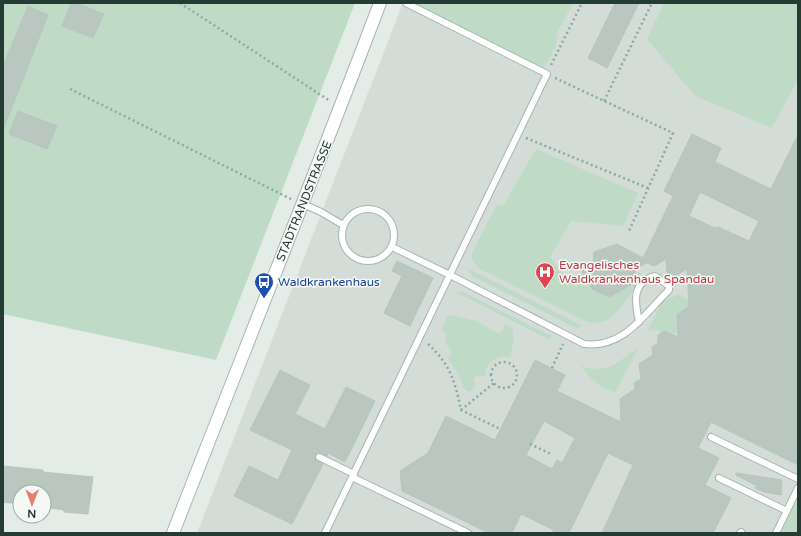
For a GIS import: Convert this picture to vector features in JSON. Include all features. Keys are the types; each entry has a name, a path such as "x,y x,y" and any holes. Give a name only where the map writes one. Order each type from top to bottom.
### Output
{"street":[{"name":"STADTRANDSTRASSE","path":"173,533 264,299 341,108 380,3"}],"lane":[{"path":"325,533 547,74 406,3"},
{"path":"303,204 321,212 343,225"},
{"path":"369,208 378,210 385,214 394,230 392,247 380,259 363,261 354,258 344,245 342,237 343,225 352,214 360,210 369,208"},
{"path":"392,247 584,344 596,345 612,342 639,322 669,290 669,286 655,276 648,277 640,285 635,299 639,322"},
{"path":"711,437 798,479"},
{"path":"319,457 468,533"},
{"path":"720,478 787,511"},
{"path":"776,533 798,488"}],"path":[{"path":"180,3 184,4 341,108"},
{"path":"582,3 547,74 673,133 629,231"},
{"path":"604,101 652,3"},
{"path":"70,88 303,204"},
{"path":"518,134 648,188"},
{"path":"552,368 568,335"},
{"path":"420,336 442,356 452,376 461,410 500,429"},
{"path":"507,363 515,369 516,379 510,386 500,387 494,383 490,376 491,371 497,364 507,363"},
{"path":"461,410 494,383"},
{"path":"530,444 551,454"}],"shaded area":[{"name":"Evangelisches Waldkrankenhaus Spandau","path":"403,3 798,3 798,533 197,533"}],"green space":[{"path":"3,3 355,3 216,360 3,314"},
{"path":"411,3 573,3 557,33 556,46 543,69"},
{"path":"664,3 798,3 798,79 772,128 695,96 647,39"},
{"path":"536,149 638,193 623,226 571,221 550,257 571,282 587,281 592,289 609,297 636,282 635,273 642,273 635,289 618,311 608,320 596,323 587,322 478,268 472,260 472,253 497,204 503,206"},
{"path":"467,268 581,325 578,329 472,276"},
{"path":"455,292 463,292 552,336 550,340"},
{"path":"677,293 685,299 689,298 689,306 677,315 678,331 672,334 664,331 648,330 662,301 676,296"},
{"path":"453,315 477,321 497,333 502,332 505,324 512,328 514,340 510,357 500,357 493,360 487,367 485,376 474,377 475,388 469,392 463,388 459,375 448,359 452,351 445,343 447,335 442,330 447,316"},
{"path":"638,348 615,393 596,382 581,366 598,369 612,366"},
{"path":"798,503 798,533 781,533 793,506"}],"building":[{"path":"71,3 76,3 104,14 93,38 62,26"},
{"path":"615,3 639,3 607,68 588,58"},
{"path":"28,6 48,15 3,130 3,66"},
{"path":"18,111 57,126 47,149 9,134"},
{"path":"692,134 721,148 715,162 771,189 798,135 798,465 711,422 698,448 719,458 705,485 731,498 713,533 602,533 633,465 608,453 569,533 552,533 554,530 521,514 512,533 489,533 402,491 400,471 428,453 446,416 495,440 535,360 565,375 557,391 621,422 620,399 635,389 634,383 641,379 639,364 653,355 652,347 658,343 658,335 664,331 678,337 677,315 689,306 687,269 675,276 667,273 666,259 654,266 647,263 635,269 636,282 609,297 592,289 580,268 593,262 594,252 617,244 643,258 673,196 664,191","holes":["700,192 759,221 749,241 689,216","544,421 575,438 562,463 557,460 552,469 526,455"]},
{"path":"397,261 433,278 410,326 384,313 402,276 392,271"},
{"path":"280,370 310,385 295,414 325,429 346,387 375,401 345,462 328,453 327,456 319,453 315,455 316,460 323,464 292,524 234,496 249,466 278,480 292,450 250,430"},
{"path":"3,466 93,477 88,514 64,512 64,510 52,508 52,484 12,484 12,503 3,502"},
{"path":"736,473 782,480 781,495 764,492 755,488 757,486 736,475"}],"place":[{"name":"Evangelisches Waldkrankenhaus Spandau","path":"545,289"},
{"name":"Waldkrankenhaus","path":"264,299"}]}
